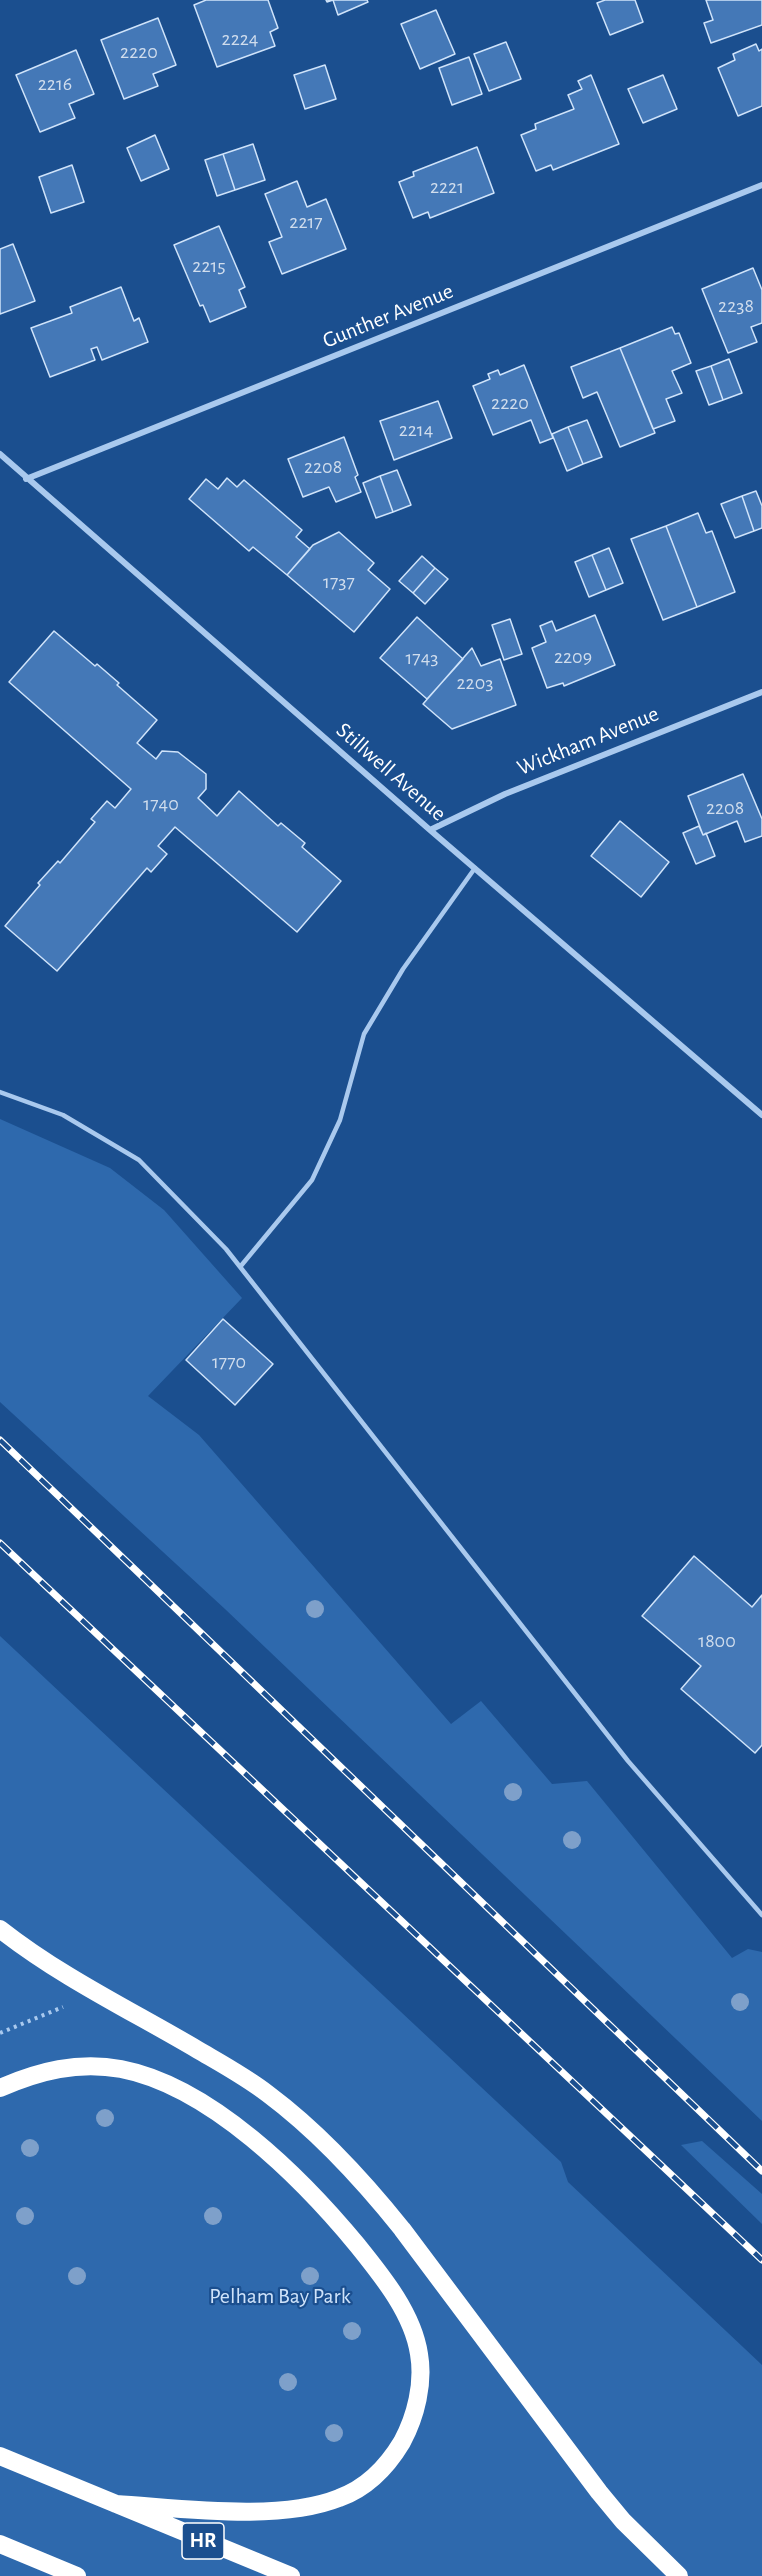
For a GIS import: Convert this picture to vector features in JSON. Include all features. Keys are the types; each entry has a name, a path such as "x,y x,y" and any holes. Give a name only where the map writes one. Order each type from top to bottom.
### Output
{"highway":[{"path":"0,1929 76,1980 238,2073 267,2093 315,2133 376,2196 599,2492 623,2521 679,2576"},
{"path":"0,2088 47,2070 75,2066 100,2066 122,2069 175,2087 212,2110 251,2138 282,2165 333,2216 377,2269 397,2301 412,2331 419,2354 419,2386 410,2427 396,2452 380,2472 350,2494 313,2506 274,2511 116,2504"},
{"name":"HR","path":"0,2456 291,2576"},
{"path":"0,2544 77,2576"}],"street":[{"name":"Gunther Avenue","path":"26,479 100,452 762,185"},
{"name":"Stillwell Avenue","path":"0,454 430,830 762,1115"},
{"name":"Wickham Avenue","path":"430,830 505,794 762,692"}],"lane":[{"path":"240,1267 312,1180 340,1120 364,1034 403,969 475,868"},
{"path":"0,1092 63,1115 139,1160 226,1249 628,1761 762,1915"}],"path":[{"path":"0,2033 64,2006"}],"green space":[{"path":"0,1119 110,1168 164,1210 242,1298 148,1396 199,1435 451,1724 481,1701 552,1784 587,1781 732,1958 748,1949 762,1952 762,2121 225,1609 0,1402"},
{"name":"Pelham Bay Park","path":"0,1636 561,2162 568,2182 762,2365 762,2576 0,2576"},
{"path":"702,2141 762,2194 762,2224 681,2145"}],"building":[{"path":"206,0 268,0 278,28 270,32 275,46 217,67 194,5"},
{"path":"333,0 367,0 368,2 338,15"},
{"path":"605,0 635,0 643,22 610,35 597,3"},
{"path":"706,0 762,0 762,25 711,43 704,23 713,20"},
{"path":"436,10 455,54 420,69 401,24"},
{"path":"158,18 176,65 153,74 158,86 124,99 101,40"},
{"path":"506,42 521,79 489,91 474,54"},
{"path":"756,44 759,51 762,49 762,106 738,116 718,68 735,60 733,54"},
{"path":"76,50 94,94 69,104 75,118 40,132 16,75"},
{"path":"469,57 482,94 452,105 439,68"},
{"path":"325,65 336,99 305,109 294,75"},
{"path":"591,75 619,144 553,170 551,165 536,171 521,135 536,129 535,124 574,109 568,95 582,89 578,81"},
{"path":"663,75 677,109 643,123 628,89"},
{"path":"155,135 169,169 141,181 127,148"},
{"path":"253,144 265,180 235,190 223,154"},
{"path":"477,147 494,193 430,218 428,212 413,218 399,182 414,176 413,172"},
{"path":"223,154 235,190 217,196 205,160"},
{"path":"72,165 84,202 51,213 39,177"},
{"path":"297,181 307,207 326,199 346,249 282,274 269,242 282,237 265,194"},
{"path":"219,226 245,287 239,290 246,307 210,322 203,305 200,306 174,245"},
{"path":"13,244 35,301 0,314 0,249"},
{"path":"753,268 762,290 762,323 751,327 757,342 728,353 702,289"},
{"path":"121,287 134,321 139,318 148,342 102,360 97,347 91,349 95,360 50,377 31,328 72,313 70,307"},
{"path":"672,327 675,334 679,333 691,363 672,371 682,393 666,399 675,421 653,429 620,348"},
{"path":"620,348 655,433 620,447 597,392 583,398 571,367"},
{"path":"729,359 742,393 723,400 711,366"},
{"path":"524,365 553,438 540,443 531,420 493,435 473,386 490,379 488,374 498,370 500,375"},
{"path":"711,366 723,400 709,405 696,371"},
{"path":"438,401 452,438 394,460 380,421"},
{"path":"587,420 602,457 583,464 568,427"},
{"path":"568,427 583,464 567,471 552,434"},
{"path":"344,437 358,475 355,477 361,492 336,502 329,487 303,497 288,459"},
{"path":"397,470 411,505 393,512 380,476"},
{"path":"380,476 393,512 376,518 363,483"},
{"path":"227,478 237,487 244,480 302,530 296,537 310,549 287,575 253,547 249,551 189,499 206,479 218,489"},
{"path":"756,491 762,506 762,528 754,531 742,496"},
{"path":"742,496 754,531 735,538 721,504"},
{"path":"698,513 706,533 712,531 735,592 697,607 666,526"},
{"path":"666,526 697,607 663,620 631,539"},
{"path":"339,532 374,563 368,570 390,589 354,632 287,575 313,545"},
{"path":"609,548 623,583 606,590 592,555"},
{"path":"592,555 606,590 589,597 575,562"},
{"path":"422,556 435,568 413,593 399,581"},
{"path":"435,568 448,579 425,604 413,593"},
{"path":"595,615 615,665 564,686 563,683 547,688 532,648 546,642 540,626 552,621 556,631"},
{"path":"417,617 463,659 427,699 380,658"},
{"path":"510,619 522,654 504,660 492,625"},
{"path":"54,631 119,683 117,685 157,720 137,743 156,759 162,751 178,752 206,774 206,789 198,798 217,816 239,791 278,826 281,823 305,843 302,847 341,881 297,932 175,827 158,846 167,854 151,872 147,868 57,971 5,926 40,885 38,883 58,861 60,863 95,822 91,819 107,801 115,808 131,789 9,682"},
{"path":"472,648 481,666 500,659 516,705 452,729 423,704"},
{"path":"743,774 762,819 762,836 745,842 737,821 703,835 688,796"},
{"path":"620,821 669,862 641,897 591,856"},
{"path":"699,826 703,835 706,833 715,856 696,864 683,833"},
{"path":"223,1319 273,1364 235,1405 186,1360"},
{"path":"694,1556 752,1607 762,1595 762,1745 755,1753 681,1689 701,1666 642,1616"}],"railway":[{"path":"0,1440 762,2171"},
{"path":"0,1543 762,2260"}]}
